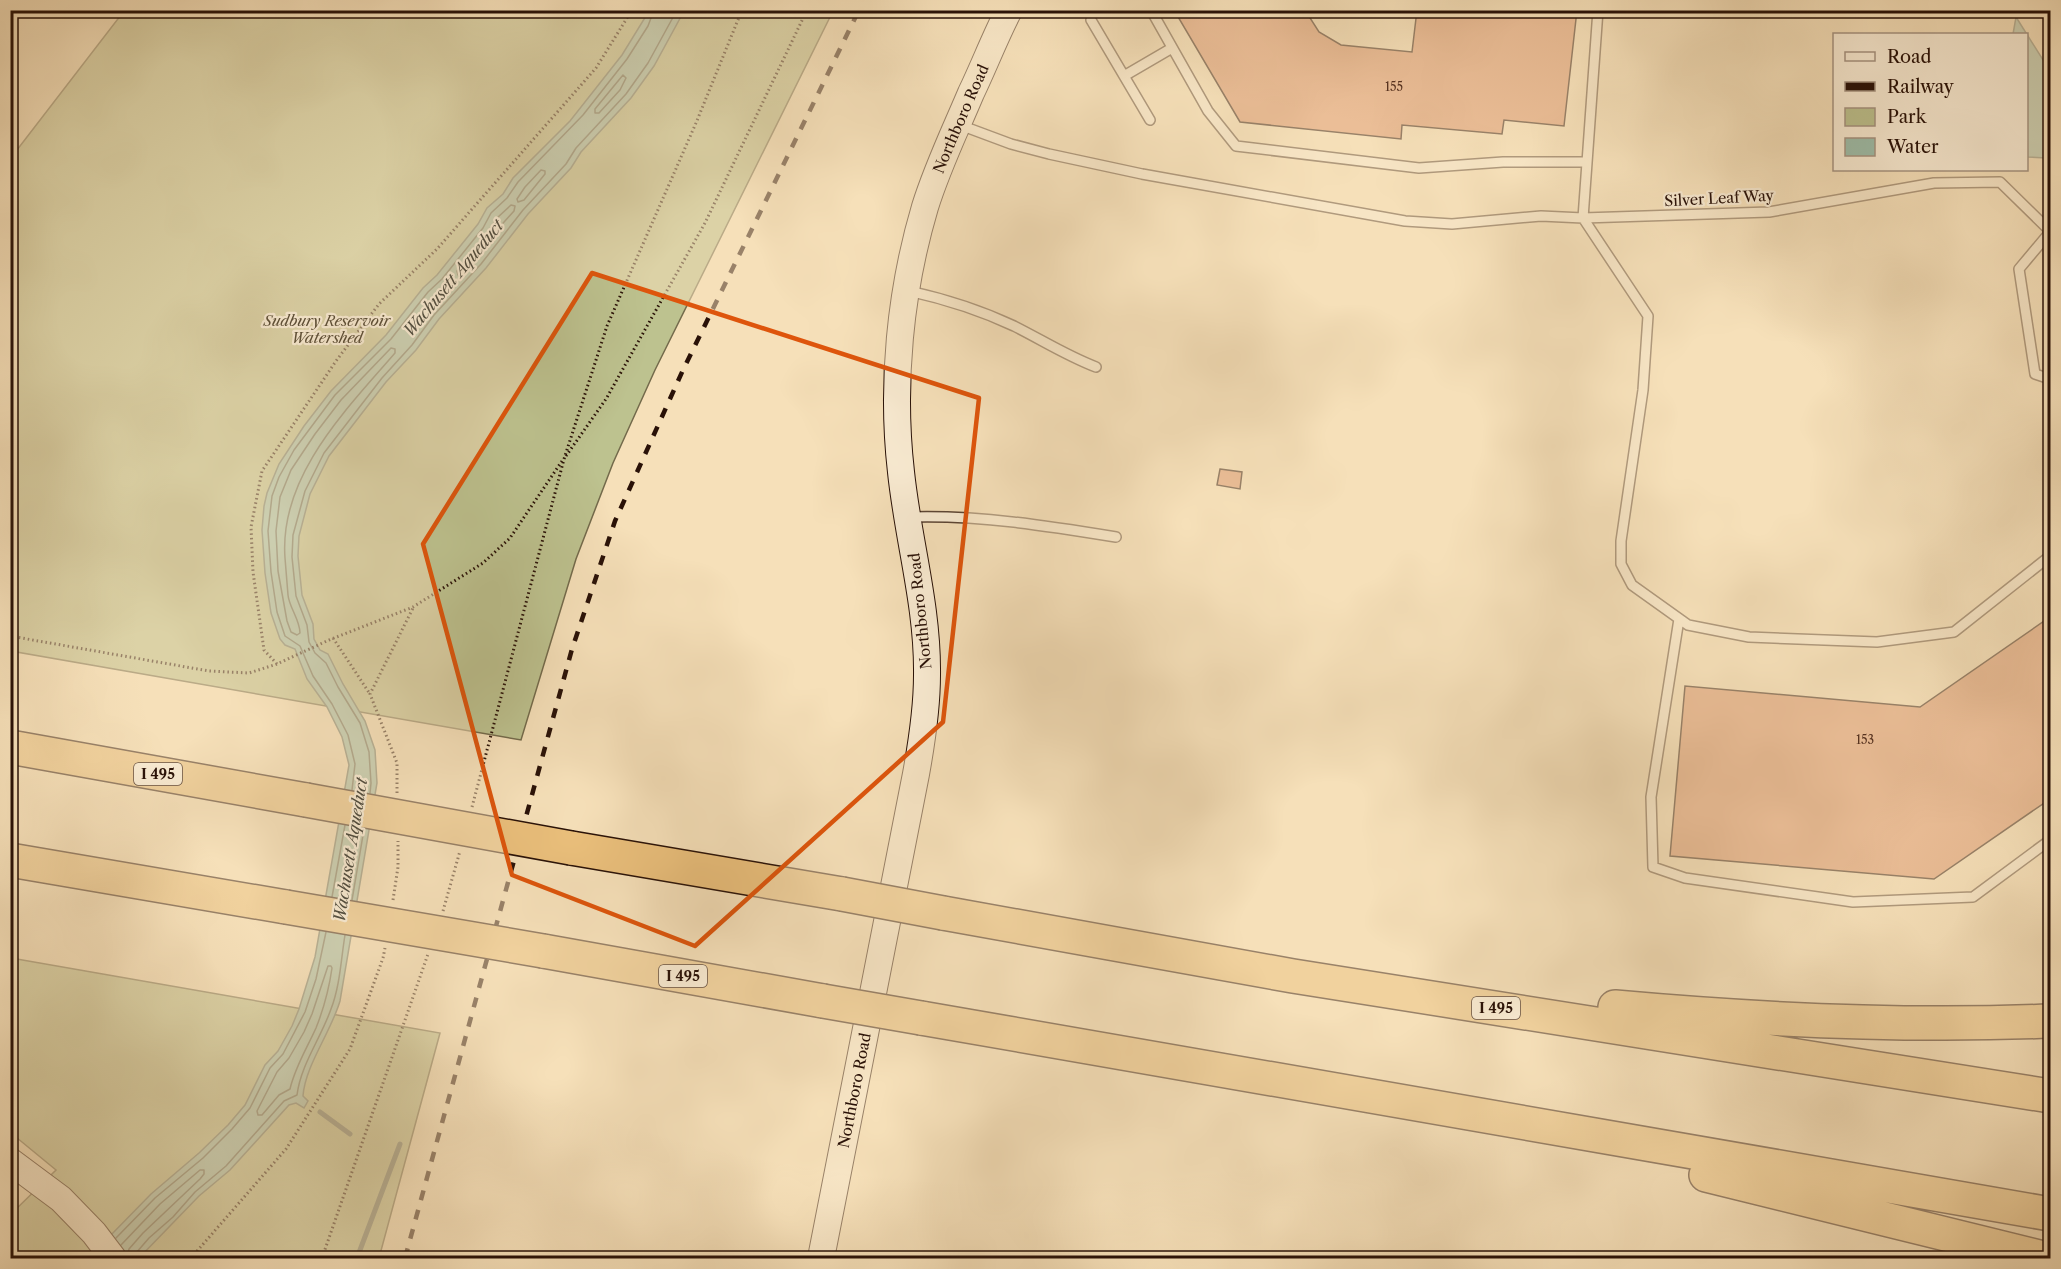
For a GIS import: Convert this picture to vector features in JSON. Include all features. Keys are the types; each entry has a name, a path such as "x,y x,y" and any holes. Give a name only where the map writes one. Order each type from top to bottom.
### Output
{"highway":[{"name":"I 495","path":"10,747 1293,976 2050,1096"},
{"name":"I 495","path":"10,860 2050,1214"},
{"path":"1293,976 1743,1017 1910,1023 2050,1021"},
{"path":"1434,1107 2043,1258"}],"main road":[{"name":"Northboro Road","path":"821,1258 914,785 924,723 926,654 920,597 901,473 898,406 901,340 907,291 925,207 936,174 1009,10"},
{"path":"10,1161 61,1199 94,1233 113,1258"}],"lane":[{"path":"1151,10 1208,111 1236,146 1419,168 1503,162 1587,162"},
{"path":"1598,10 1583,218 1648,316 1643,390 1621,541 1621,564 1632,585 1688,625 1749,637 1877,642 1954,632 2050,556"},
{"path":"1091,20 1150,120"},
{"path":"1124,76 1172,48"},
{"name":"Silver Leaf Way","path":"958,124 1011,144 1142,174 1405,221 1452,224 1540,216 1583,218 1769,212 1934,183 2000,182 2050,231 2019,269 2035,374 2050,379"},
{"path":"907,291 940,298 982,313 1096,367"},
{"path":"908,517 944,516 996,520 1116,537"},
{"path":"1679,619 1651,797 1653,867 1685,878 1853,902 1973,897 2050,840"}],"path":[{"path":"277,664 264,650 253,572 251,527 262,471 336,361 379,304 436,249 596,68 632,10"},
{"path":"470,816 564,459 607,326 696,123 742,10"},
{"path":"10,636 219,672 249,673 286,661 333,638 414,607 496,553 510,538 606,399 705,224 807,10"},
{"path":"369,694 414,607"},
{"path":"333,638 369,694 397,763 397,798"},
{"path":"393,901 398,867 398,832"},
{"path":"441,919 461,851"},
{"path":"191,1258 286,1149 350,1049 385,947"},
{"path":"322,1258 429,953"}],"highlighted area":[{"path":"592,273 979,398 943,722 695,946 512,875 423,544"}],"green space":[{"name":"Sudbury Reservoir Watershed","path":"124,11 833,11 655,370 613,463 576,559 521,740 11,651 10,159"},
{"path":"11,958 440,1033 379,1258 11,1258 11,1214 56,1170 11,1133"}],"water":[{"name":"Wachusett Aqueduct","path":"649,11 684,11 654,66 631,98 581,152 571,168 528,214 486,268 386,382 329,456 310,494 299,536 298,556 302,595 313,624 314,639 320,650 328,654 365,721 375,750 377,783 340,1001 308,1073 303,1096 308,1101 304,1108 296,1103 289,1105 230,1170 199,1196 139,1258 84,1258 110,1236 151,1194 199,1153 245,1105 265,1065 278,1051 292,1026 315,957 349,765 342,737 327,707 307,679 295,649 285,645 280,639 271,613 262,530 267,493 279,464 331,391 386,335 478,224 487,208 503,194 513,178 570,121 622,55"},
{"path":"2016,17 2026,33 2013,33"},
{"path":"2028,36 2050,71 2050,170 2046,158 2028,157"}],"building":[{"path":"1174,10 1305,10 1319,32 1341,45 1412,52 1417,10 1577,10 1564,126 1504,120 1502,134 1402,125 1401,139 1240,122"},
{"path":"1220,469 1242,472 1240,489 1217,485"},
{"path":"2050,617 2050,799 1934,879 1670,856 1685,686 1920,707"}],"waterway":[{"path":"320,1112 350,1134"},
{"path":"357,1258 400,1144"}],"railway":[{"path":"405,1258 572,649 615,521 683,370 859,10"}]}
